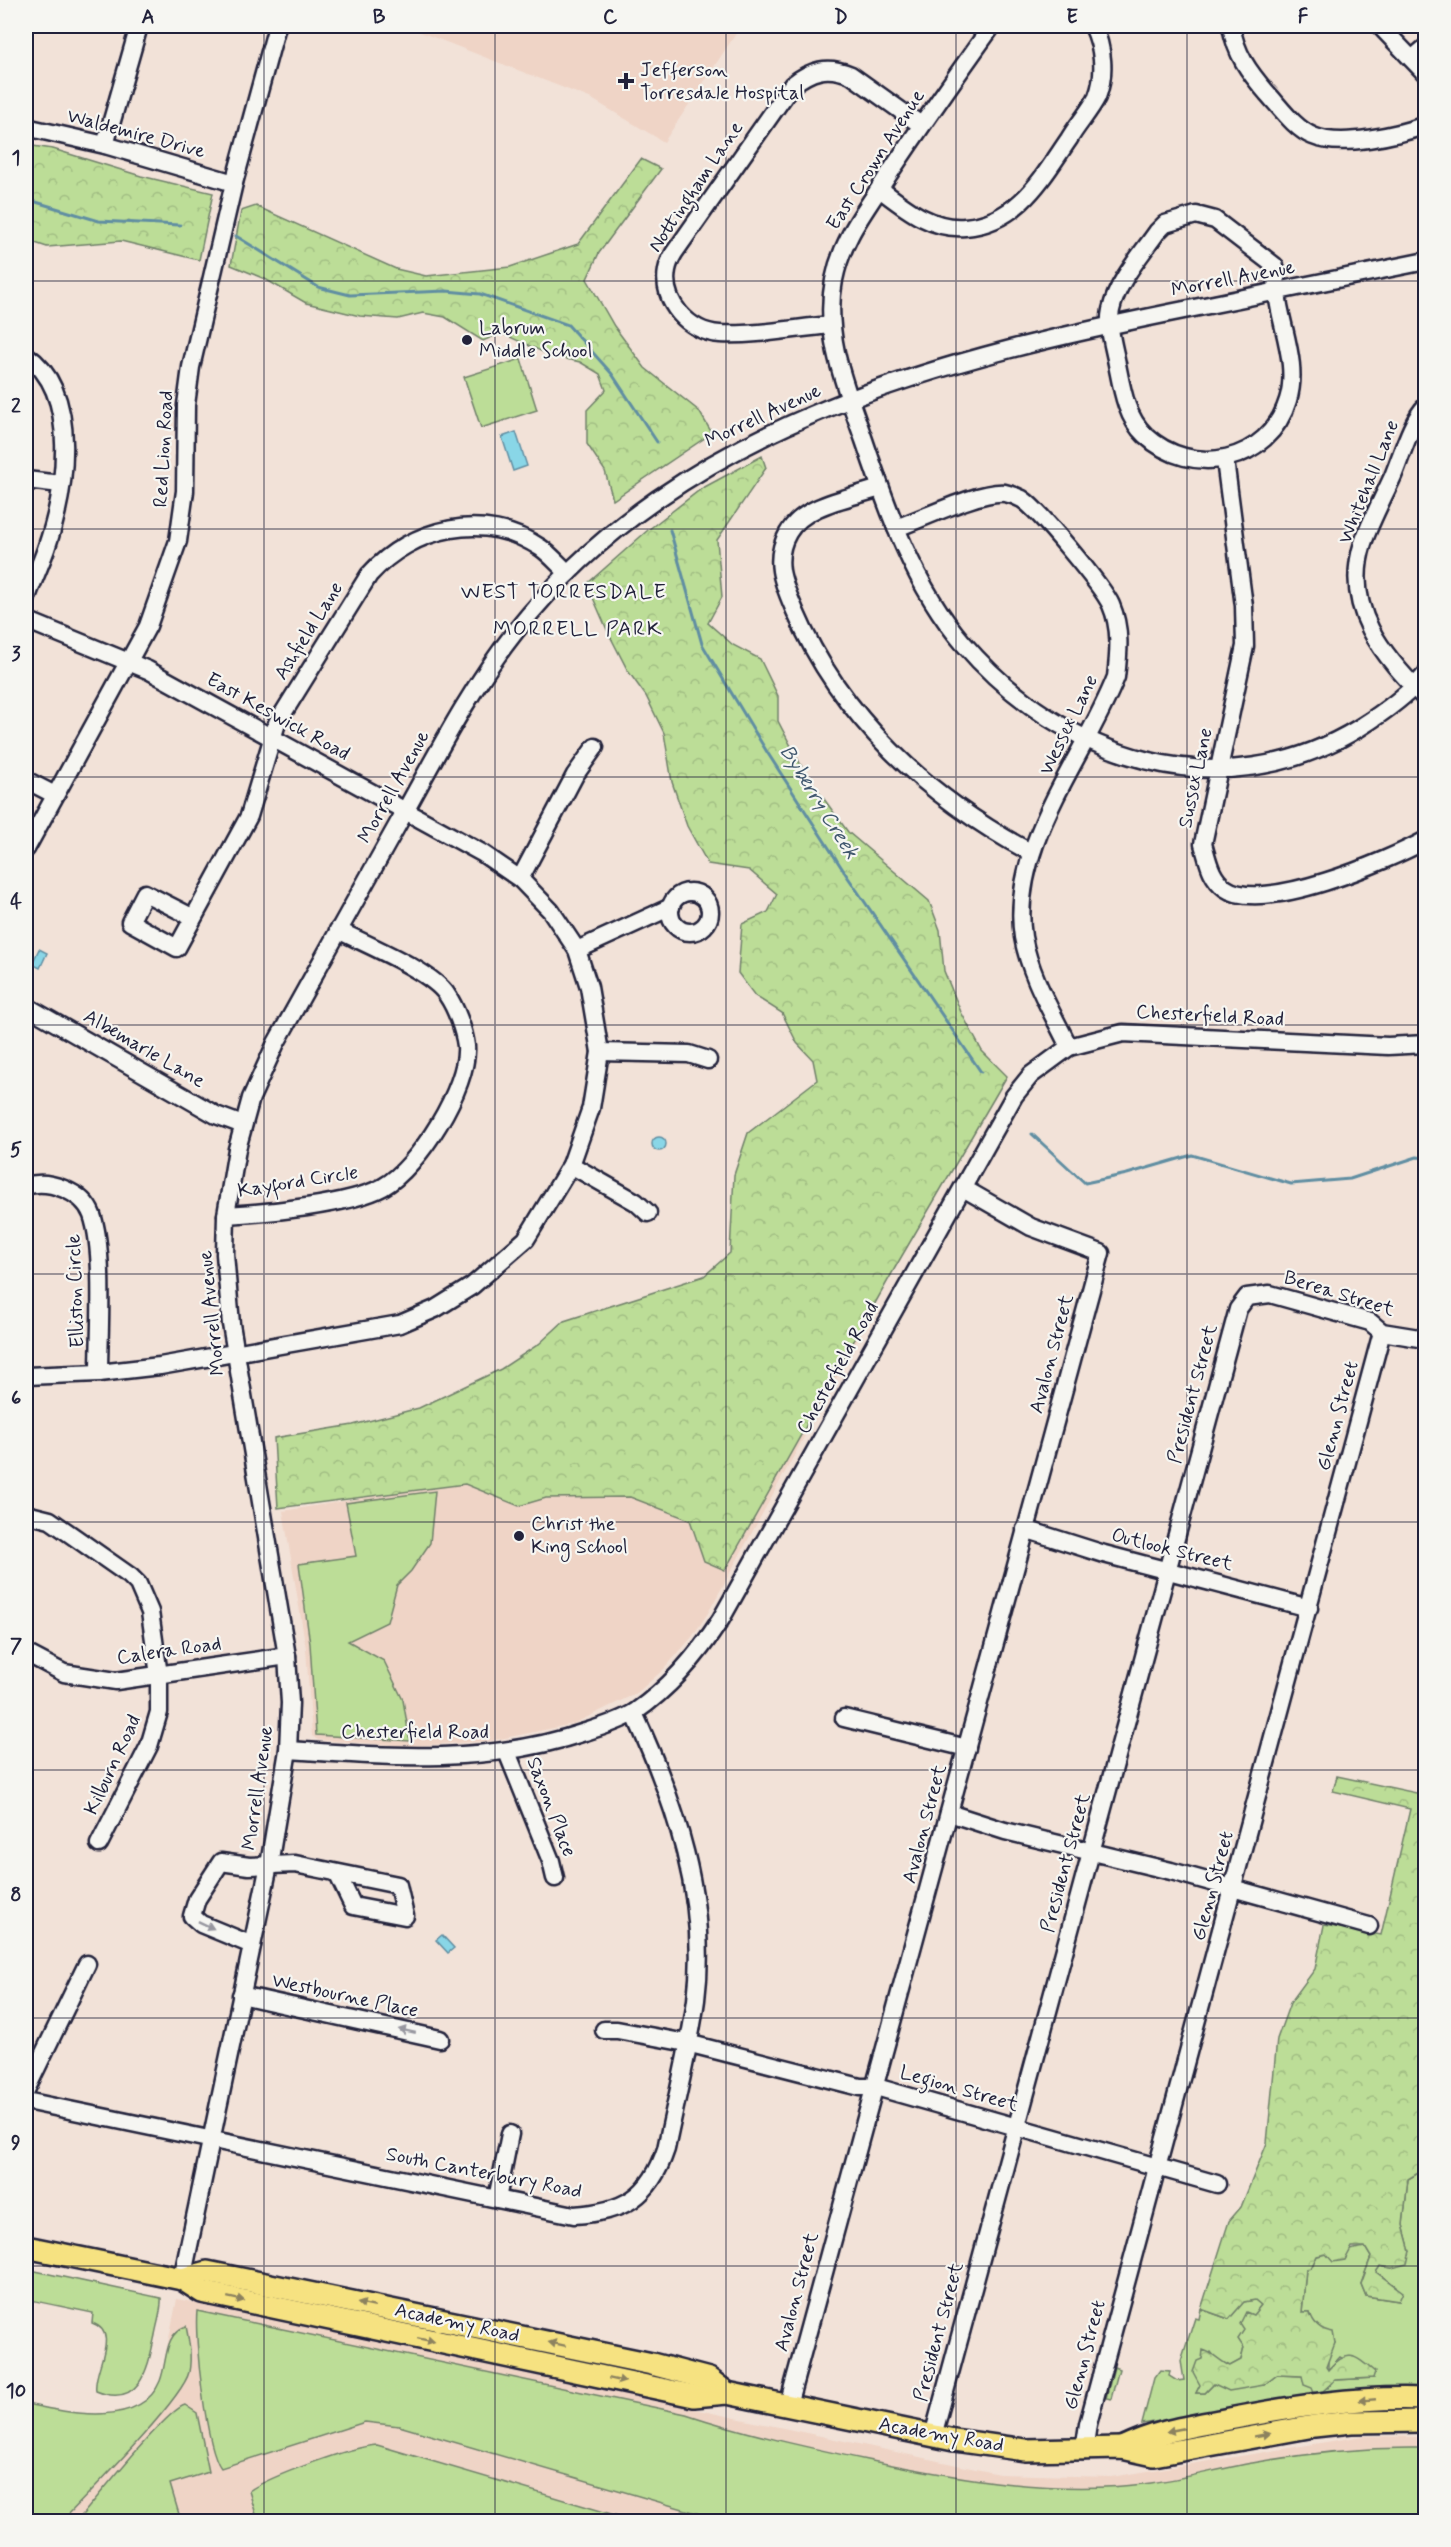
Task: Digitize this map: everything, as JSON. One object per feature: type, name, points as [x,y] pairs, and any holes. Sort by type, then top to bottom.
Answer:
[{"type":"main road","name":"Academy Road","points":[[26,2247],[182,2279],[202,2292],[683,2394],[694,2396],[727,2393],[933,2436],[1025,2450],[1084,2451],[1122,2448],[1154,2455],[1314,2426],[1351,2422],[1425,2421]]},
{"type":"main road","name":"Academy Road","points":[[1122,2448],[1150,2434],[1278,2410],[1391,2398],[1425,2400]]},
{"type":"street","points":[[105,145],[139,26]]},
{"type":"street","name":"Red Lion Road","points":[[26,849],[148,626],[178,541],[185,491],[186,405],[191,367],[234,183],[278,26]]},
{"type":"street","name":"East Crown Avenue","points":[[992,26],[858,218],[839,259],[831,301],[833,344],[880,488],[896,528],[934,603],[962,642],[992,674],[1029,705],[1058,725],[1109,750],[1165,765],[1219,769],[1270,764],[1339,740],[1420,693],[1425,674]]},
{"type":"street","points":[[880,189],[910,212],[936,225],[965,227],[989,222],[1014,211],[1032,192],[1097,96],[1102,70],[1101,43],[1093,26]]},
{"type":"street","points":[[1231,26],[1235,47],[1246,70],[1290,118],[1312,136],[1336,142],[1376,137],[1425,125]]},
{"type":"street","points":[[1380,26],[1425,74]]},
{"type":"street","points":[[1412,59],[1425,47]]},
{"type":"street","name":"Nottingham Lane","points":[[831,325],[719,334],[700,330],[674,308],[668,290],[667,270],[674,253],[785,95],[805,75],[822,69],[838,70],[851,75],[921,125]]},
{"type":"street","name":"Waldemire Drive","points":[[26,127],[105,145],[234,183]]},
{"type":"street","points":[[1196,214],[1215,220],[1275,266],[1277,291],[1291,365],[1292,384],[1280,422],[1266,438],[1225,460],[1204,461],[1181,458],[1144,434],[1131,416],[1124,397],[1109,325],[1111,309],[1118,294],[1157,232],[1165,224],[1196,214]]},
{"type":"street","name":"Morrell Avenue","points":[[182,2279],[213,2140],[268,1865],[288,1750],[290,1702],[287,1656],[235,1353],[226,1281],[226,1215],[231,1174],[243,1125],[276,1043],[478,682],[517,629],[568,573],[636,513],[705,466],[756,439],[850,400],[999,350],[1109,325],[1425,261]]},
{"type":"street","points":[[26,355],[53,386],[60,410],[63,460],[61,484],[46,549],[26,600]]},
{"type":"street","name":"Whitehall Lane","points":[[1420,693],[1390,662],[1370,632],[1360,600],[1358,574],[1363,544],[1425,406]]},
{"type":"street","name":"Sussex Lane","points":[[1225,460],[1245,628],[1245,646],[1203,843],[1210,870],[1226,888],[1248,896],[1317,885],[1364,870],[1425,840]]},
{"type":"street","points":[[26,480],[61,484]]},
{"type":"street","points":[[880,488],[807,514],[788,532],[780,551],[781,577],[813,648],[848,701],[872,729],[901,760],[956,808],[986,829],[1030,852]]},
{"type":"street","name":"Wessex Lane","points":[[896,528],[987,494],[1005,493],[1023,500],[1101,587],[1117,624],[1119,648],[1116,677],[1030,852],[1023,884],[1023,936],[1036,980],[1069,1047]]},
{"type":"street","name":"Ashfield Lane","points":[[192,916],[249,816],[277,723],[369,575],[404,545],[448,529],[504,531],[541,549],[568,573]]},
{"type":"street","name":"East Keswick Road","points":[[26,620],[129,662],[482,853],[520,879],[550,911],[577,950],[589,987],[600,1052],[591,1108],[571,1165],[526,1239],[471,1286],[435,1309],[400,1324],[160,1366],[99,1373],[26,1376]]},
{"type":"street","points":[[520,879],[575,775],[595,747]]},
{"type":"street","points":[[26,780],[55,795]]},
{"type":"street","points":[[577,950],[671,907]]},
{"type":"street","name":"Kayford Circle","points":[[226,1215],[258,1213],[353,1197],[384,1186],[405,1170],[424,1150],[463,1075],[466,1046],[458,1018],[447,994],[431,979],[338,930]]},
{"type":"street","name":"Albemarle Lane","points":[[26,1006],[216,1115],[243,1125]]},
{"type":"street","name":"Chesterfield Road","points":[[288,1750],[393,1757],[507,1752],[562,1740],[634,1713],[660,1692],[699,1654],[721,1619],[1014,1096],[1031,1075],[1069,1047],[1124,1033],[1388,1046],[1425,1044]]},
{"type":"street","points":[[600,1052],[689,1054],[708,1060]]},
{"type":"street","points":[[571,1165],[636,1202],[648,1214]]},
{"type":"street","name":"Elliston Circle","points":[[26,1185],[37,1182],[56,1185],[76,1196],[91,1212],[98,1238],[99,1373]]},
{"type":"street","name":"Avalon Street","points":[[788,2405],[1101,1253],[1032,1227],[963,1188]]},
{"type":"street","name":"Berea Street","points":[[1242,1301],[1258,1294],[1270,1294],[1370,1322],[1382,1332],[1425,1339]]},
{"type":"street","name":"President Street","points":[[933,2436],[1166,1570],[1242,1301]]},
{"type":"street","name":"Glenn Street","points":[[1084,2451],[1088,2424],[1382,1332]]},
{"type":"street","name":"Kilburn Road","points":[[28,1514],[50,1520],[138,1584],[150,1612],[159,1675],[157,1727],[99,1844]]},
{"type":"street","name":"Outlook Street","points":[[1025,1529],[1094,1551],[1309,1608]]},
{"type":"street","name":"Calera Road","points":[[26,1653],[64,1673],[116,1681],[287,1656]]},
{"type":"street","name":"South Canterbury Road","points":[[26,2101],[574,2215],[602,2213],[627,2204],[640,2193],[660,2168],[666,2149],[696,2000],[698,1959],[691,1880],[670,1796],[634,1713]]},
{"type":"street","points":[[844,1718],[967,1748]]},
{"type":"street","name":"Saxon Place","points":[[507,1752],[551,1861],[555,1878]]},
{"type":"street","points":[[949,1813],[1005,1831],[1171,1871],[1369,1926]]},
{"type":"street","name":"Morrell Avenue","points":[[252,1945],[201,1924],[192,1916],[197,1899],[221,1862],[249,1866],[268,1865]]},
{"type":"street","points":[[268,1865],[295,1864],[337,1873]]},
{"type":"street","points":[[26,2090],[87,1964]]},
{"type":"street","name":"Westbourne Place","points":[[241,1995],[440,2038]]},
{"type":"street","name":"Legion Street","points":[[604,2030],[617,2030],[687,2043],[860,2087],[876,2087],[1017,2126],[1025,2132],[1159,2166],[1217,2184]]},
{"type":"street","points":[[497,2199],[510,2134]]},
{"type":"shaded area","name":"Jefferson Torresdale Hospital","points":[[405,26],[741,26],[664,142],[592,99]]},
{"type":"shaded area","name":"Christ the King School","points":[[808,1304],[860,1335],[708,1613],[692,1637],[664,1669],[637,1693],[573,1724],[490,1741],[410,1746],[318,1740],[312,1736],[306,1648],[283,1511],[443,1485]]},
{"type":"shaded area","points":[[177,2299],[999,2474],[1111,2477],[1363,2436],[1425,2437],[1425,2521],[26,2521],[26,2404],[75,2414],[108,2413],[137,2407],[150,2396],[160,2382]]},
{"type":"green space","points":[[26,145],[53,149],[141,176],[213,193],[199,260],[121,241],[47,247],[26,240]]},
{"type":"green space","points":[[641,159],[661,169],[599,253],[587,279],[614,326],[645,368],[699,411],[712,433],[613,500],[605,471],[587,444],[587,410],[606,390],[600,374],[580,362],[552,356],[501,333],[483,341],[445,317],[423,313],[398,319],[360,316],[306,303],[265,279],[231,265],[241,211],[256,206],[396,269],[426,276],[510,267],[578,244]]},
{"type":"green space","points":[[521,359],[537,410],[481,428],[464,377]]},
{"type":"green space","points":[[762,456],[766,468],[717,540],[722,597],[708,623],[733,645],[760,659],[778,696],[778,721],[805,773],[848,832],[929,901],[940,930],[944,971],[961,1012],[982,1051],[1007,1076],[896,1266],[725,1570],[704,1561],[690,1520],[630,1497],[546,1498],[519,1506],[465,1484],[278,1508],[274,1438],[353,1425],[419,1408],[501,1369],[539,1344],[564,1321],[704,1276],[730,1253],[734,1175],[748,1133],[817,1080],[813,1060],[797,1043],[782,1013],[755,996],[738,973],[742,924],[768,912],[777,894],[749,870],[708,864],[687,826],[672,782],[664,733],[646,696],[628,671],[587,584],[648,530],[701,489]]},
{"type":"green space","points":[[435,1491],[430,1543],[411,1571],[397,1585],[387,1622],[348,1641],[384,1661],[403,1700],[410,1741],[316,1735],[310,1644],[299,1564],[356,1556],[346,1503]]},
{"type":"green space","points":[[1337,1776],[1426,1795],[1425,2169],[1408,2179],[1403,2225],[1410,2251],[1407,2264],[1392,2268],[1380,2266],[1376,2272],[1403,2292],[1399,2301],[1366,2296],[1361,2284],[1371,2257],[1365,2247],[1352,2247],[1345,2260],[1333,2262],[1326,2254],[1317,2256],[1311,2268],[1306,2269],[1302,2312],[1310,2312],[1318,2326],[1333,2332],[1335,2343],[1326,2367],[1328,2370],[1341,2359],[1351,2356],[1362,2361],[1375,2372],[1373,2378],[1335,2380],[1323,2391],[1314,2393],[1312,2388],[1304,2385],[1302,2376],[1277,2375],[1264,2385],[1229,2391],[1214,2384],[1205,2393],[1196,2393],[1200,2385],[1193,2372],[1197,2361],[1202,2359],[1203,2350],[1230,2366],[1241,2360],[1244,2348],[1238,2339],[1244,2330],[1240,2324],[1246,2312],[1253,2315],[1261,2305],[1255,2300],[1244,2302],[1229,2319],[1201,2309],[1229,2221],[1241,2207],[1267,2143],[1277,2039],[1290,2003],[1315,1969],[1324,1925],[1381,1935],[1410,1809],[1333,1791]]},
{"type":"green space","points":[[1425,2169],[1425,2389],[1353,2391],[1318,2395],[1142,2424],[1154,2378],[1160,2370],[1170,2371],[1169,2376],[1177,2381],[1184,2380],[1181,2361],[1195,2318],[1199,2319],[1201,2309],[1229,2319],[1243,2302],[1255,2300],[1261,2305],[1244,2330],[1241,2360],[1230,2366],[1219,2362],[1211,2352],[1202,2359],[1200,2385],[1196,2393],[1205,2393],[1214,2384],[1264,2385],[1277,2375],[1303,2376],[1312,2387],[1328,2388],[1335,2380],[1373,2378],[1340,2357],[1328,2370],[1328,2356],[1335,2343],[1312,2321],[1310,2312],[1302,2312],[1306,2269],[1311,2268],[1317,2256],[1365,2247],[1371,2257],[1361,2284],[1366,2296],[1399,2301],[1396,2286],[1376,2272],[1380,2266],[1392,2268],[1410,2251],[1403,2225],[1408,2179]]},
{"type":"green space","points":[[26,2269],[161,2298],[149,2360],[140,2382],[133,2390],[111,2395],[96,2391],[96,2382],[104,2353],[105,2335],[101,2328],[92,2323],[93,2313],[31,2300],[26,2306]]},
{"type":"green space","points":[[197,2311],[686,2414],[754,2434],[867,2460],[1008,2484],[1079,2488],[1115,2487],[1164,2481],[1300,2455],[1362,2449],[1425,2448],[1425,2521],[724,2521],[399,2426],[365,2422],[221,2468],[210,2439],[202,2392],[197,2344]]},
{"type":"green space","points":[[186,2326],[190,2354],[189,2372],[183,2385],[153,2424],[62,2521],[26,2521],[26,2404],[60,2411],[100,2414],[119,2412],[136,2406],[150,2396],[160,2381],[170,2342],[179,2330]]},
{"type":"green space","points":[[1114,2367],[1119,2369],[1111,2399],[1106,2398]]},
{"type":"green space","points":[[185,2405],[197,2413],[209,2472],[170,2484],[181,2521],[77,2521],[147,2438],[176,2410]]},
{"type":"green space","points":[[377,2445],[635,2521],[258,2521],[249,2491],[311,2463]]},
{"type":"water","points":[[516,432],[527,466],[513,471],[502,437]]},
{"type":"water","points":[[39,949],[47,953],[40,968],[32,964]]},
{"type":"water","points":[[656,1137],[662,1137],[666,1144],[662,1151],[656,1151],[652,1147],[652,1141]]},
{"type":"water","points":[[442,1935],[454,1948],[448,1953],[436,1940]]},
{"type":"waterway","name":"Byberry Creek","points":[[26,199],[99,221],[180,225]]},
{"type":"waterway","name":"Byberry Creek","points":[[236,236],[318,287],[350,295],[446,291],[480,294],[568,325],[612,374],[657,442]]},
{"type":"waterway","name":"Byberry Creek","points":[[670,530],[702,644],[767,752],[847,876],[981,1072]]},
{"type":"waterway","name":"Byberry Creek","points":[[1032,1134],[1085,1183],[1127,1174],[1192,1155],[1291,1184],[1350,1179],[1417,1157],[1426,1158]]},
{"type":"place","name":"Jefferson Torresdale Hospital","points":[[626,81]]},
{"type":"place","name":"Labrum Middle School","points":[[467,340]]},
{"type":"place","name":"Christ the King School","points":[[519,1536]]},
{"type":"district","name":"WEST TORRESDALE","points":[[564,592]]},
{"type":"district","name":"MORRELL PARK","points":[[578,629]]}]
